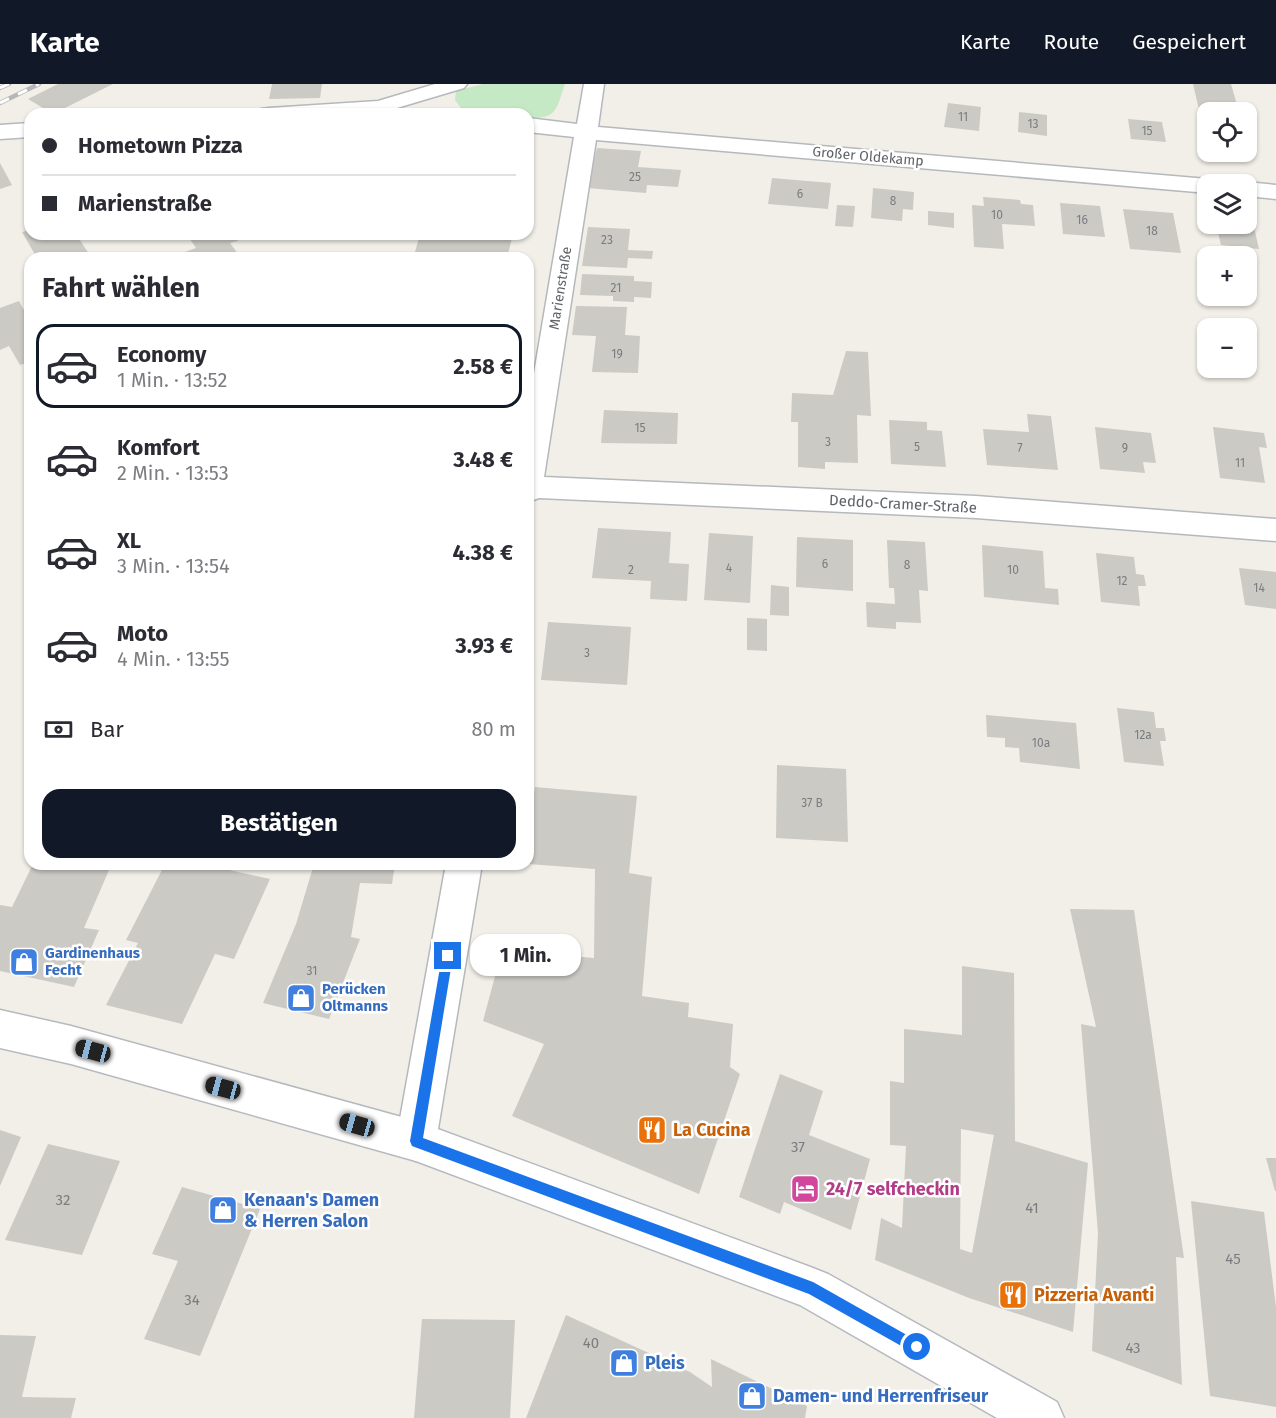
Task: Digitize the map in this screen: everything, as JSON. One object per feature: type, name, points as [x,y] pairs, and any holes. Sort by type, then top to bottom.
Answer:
[{"type":"street","points":[[380,107],[457,84]]},
{"type":"street","name":"Marienstraße","points":[[534,451],[594,84]]},
{"type":"street","points":[[364,108],[389,108]]},
{"type":"street","name":"Großer Oldekamp","points":[[534,126],[1197,185]]},
{"type":"street","points":[[0,132],[24,130]]},
{"type":"street","points":[[1257,190],[1276,192]]},
{"type":"street","name":"Deddo-Cramer-Straße","points":[[534,489],[976,507],[1276,530]]},
{"type":"street","points":[[416,1141],[463,870]]},
{"type":"street","points":[[0,1029],[71,1045],[416,1141],[813,1289],[1041,1418]]},
{"type":"green space","points":[[483,84],[565,84],[554,111],[545,117],[538,118],[534,118],[534,108],[461,108],[455,100],[456,91]]},
{"type":"building","points":[[58,84],[113,84],[65,108],[43,108],[28,99]]},
{"type":"building","points":[[272,84],[322,84],[320,98],[269,99]]},
{"type":"building","points":[[1193,84],[1231,84],[1236,102],[1197,102]]},
{"type":"building","points":[[948,103],[981,107],[979,131],[944,127]]},
{"type":"building","points":[[1019,112],[1047,115],[1047,136],[1018,132]]},
{"type":"building","points":[[1128,119],[1162,122],[1166,142],[1131,139]]},
{"type":"building","points":[[597,148],[641,151],[638,167],[681,170],[678,187],[647,185],[646,193],[587,188]]},
{"type":"building","points":[[0,163],[12,185],[0,189]]},
{"type":"building","points":[[772,178],[831,183],[828,209],[768,204]]},
{"type":"building","points":[[873,188],[914,192],[913,210],[903,209],[902,221],[871,218]]},
{"type":"building","points":[[983,197],[1020,200],[1021,204],[1033,205],[1035,226],[1002,224],[1004,249],[974,247],[972,205],[984,206]]},
{"type":"building","points":[[1060,203],[1100,206],[1105,237],[1063,234]]},
{"type":"building","points":[[837,205],[855,206],[853,227],[835,226]]},
{"type":"building","points":[[1123,209],[1173,213],[1181,253],[1130,249]]},
{"type":"building","points":[[928,211],[954,213],[954,228],[928,225]]},
{"type":"building","points":[[588,227],[630,229],[628,250],[653,251],[652,259],[628,258],[627,268],[582,266]]},
{"type":"building","points":[[1218,234],[1256,234],[1259,249],[1257,246],[1221,245]]},
{"type":"building","points":[[27,240],[80,240],[88,252],[34,252]]},
{"type":"building","points":[[191,240],[238,241],[230,243],[237,252],[185,252],[196,248]]},
{"type":"building","points":[[418,240],[512,240],[508,252],[415,252]]},
{"type":"building","points":[[582,274],[634,276],[634,281],[652,282],[651,298],[634,297],[634,302],[613,301],[613,296],[580,295]]},
{"type":"building","points":[[19,301],[24,310],[24,364],[20,365],[9,346],[0,350],[0,308]]},
{"type":"building","points":[[576,306],[627,307],[625,335],[640,336],[638,373],[592,372],[596,336],[572,335]]},
{"type":"building","points":[[846,351],[868,352],[871,416],[857,415],[858,463],[825,462],[825,469],[798,467],[798,422],[791,422],[792,393],[833,395]]},
{"type":"building","points":[[604,410],[678,413],[677,444],[601,443]]},
{"type":"building","points":[[1027,414],[1051,416],[1058,470],[987,465],[983,429],[1029,432]]},
{"type":"building","points":[[889,420],[927,422],[927,430],[942,431],[946,467],[891,464]]},
{"type":"building","points":[[1095,427],[1151,433],[1156,463],[1143,462],[1145,473],[1100,469]]},
{"type":"building","points":[[1213,427],[1264,433],[1267,448],[1259,447],[1265,483],[1220,478]]},
{"type":"building","points":[[598,528],[671,532],[669,563],[689,564],[687,601],[650,599],[651,581],[592,578]]},
{"type":"building","points":[[709,533],[753,536],[750,603],[704,600]]},
{"type":"building","points":[[797,537],[853,540],[853,591],[796,587]]},
{"type":"building","points":[[887,540],[925,542],[928,591],[919,590],[921,623],[896,622],[896,629],[867,627],[866,602],[895,604],[894,588],[889,588]]},
{"type":"building","points":[[982,545],[1043,551],[1045,588],[1058,589],[1059,605],[984,597]]},
{"type":"building","points":[[1096,553],[1134,557],[1136,574],[1144,575],[1146,586],[1138,586],[1140,606],[1101,602]]},
{"type":"building","points":[[1239,568],[1276,572],[1276,609],[1245,605]]},
{"type":"building","points":[[771,585],[789,587],[789,616],[770,615]]},
{"type":"building","points":[[747,618],[767,619],[767,651],[747,650]]},
{"type":"building","points":[[548,622],[631,627],[627,685],[541,680]]},
{"type":"building","points":[[1117,708],[1154,712],[1156,728],[1164,728],[1166,741],[1160,741],[1164,766],[1124,762]]},
{"type":"building","points":[[986,715],[1076,723],[1080,769],[1020,762],[1019,748],[1005,747],[1005,738],[987,737]]},
{"type":"building","points":[[777,765],[846,769],[848,842],[776,838]]},
{"type":"building","points":[[535,787],[637,796],[629,873],[652,877],[642,996],[689,1003],[688,1017],[733,1024],[730,1067],[740,1074],[699,1194],[512,1116],[544,1044],[483,1021],[502,950],[594,958],[595,869],[534,864]]},
{"type":"building","points":[[30,870],[109,870],[84,928],[99,930],[74,987],[0,971],[0,905],[12,907]]},
{"type":"building","points":[[162,870],[229,870],[270,879],[234,959],[215,954],[182,1024],[106,1005],[138,943],[126,940]]},
{"type":"building","points":[[312,870],[394,870],[392,884],[360,883],[351,937],[360,939],[329,1019],[263,1003],[296,924]]},
{"type":"building","points":[[1070,909],[1134,910],[1184,1258],[1176,1257],[1182,1385],[1092,1351],[1098,1233],[1081,1024],[1096,1027]]},
{"type":"building","points":[[962,966],[1014,973],[1015,1141],[1088,1163],[1073,1332],[969,1298],[875,1260],[881,1218],[902,1228],[906,1146],[890,1145],[890,1081],[904,1083],[904,1029],[962,1035]],"holes":[[[961,1129],[994,1135],[972,1253],[960,1249]]]},
{"type":"building","points":[[780,1074],[823,1091],[809,1135],[870,1159],[851,1230],[784,1202],[780,1214],[739,1197]]},
{"type":"building","points":[[0,1130],[21,1137],[0,1186]]},
{"type":"building","points":[[48,1144],[120,1161],[82,1255],[5,1240]]},
{"type":"building","points":[[1266,1158],[1276,1158],[1276,1191],[1275,1191]]},
{"type":"building","points":[[182,1187],[260,1209],[200,1356],[144,1339],[178,1261],[152,1254]]},
{"type":"building","points":[[1191,1201],[1264,1212],[1276,1307],[1276,1407],[1210,1396]]},
{"type":"building","points":[[566,1315],[690,1372],[712,1387],[711,1359],[807,1406],[805,1418],[526,1418]]},
{"type":"building","points":[[422,1319],[515,1320],[510,1418],[414,1418]]},
{"type":"building","points":[[0,1335],[36,1336],[22,1397],[76,1398],[71,1418],[0,1418]]},
{"type":"railway","points":[[0,88],[9,84]]},
{"type":"railway","points":[[0,103],[39,84]]},
{"type":"place","name":"Gardinenhaus Fecht","points":[[24,962]]},
{"type":"place","name":"Perücken Oltmanns","points":[[301,998]]},
{"type":"place","name":"La Cucina","points":[[652,1130]]},
{"type":"place","name":"24/7 selfcheckin","points":[[805,1189]]},
{"type":"place","name":"Kenaan's Damen & Herren Salon","points":[[223,1210]]},
{"type":"place","name":"Pizzeria Avanti","points":[[1013,1295]]},
{"type":"place","name":"Pleis","points":[[624,1363]]},
{"type":"place","name":"Damen- und Herrenfriseur","points":[[752,1396]]},
{"type":"route","points":[[448,956],[416,1141],[813,1289],[917,1347]]}]
